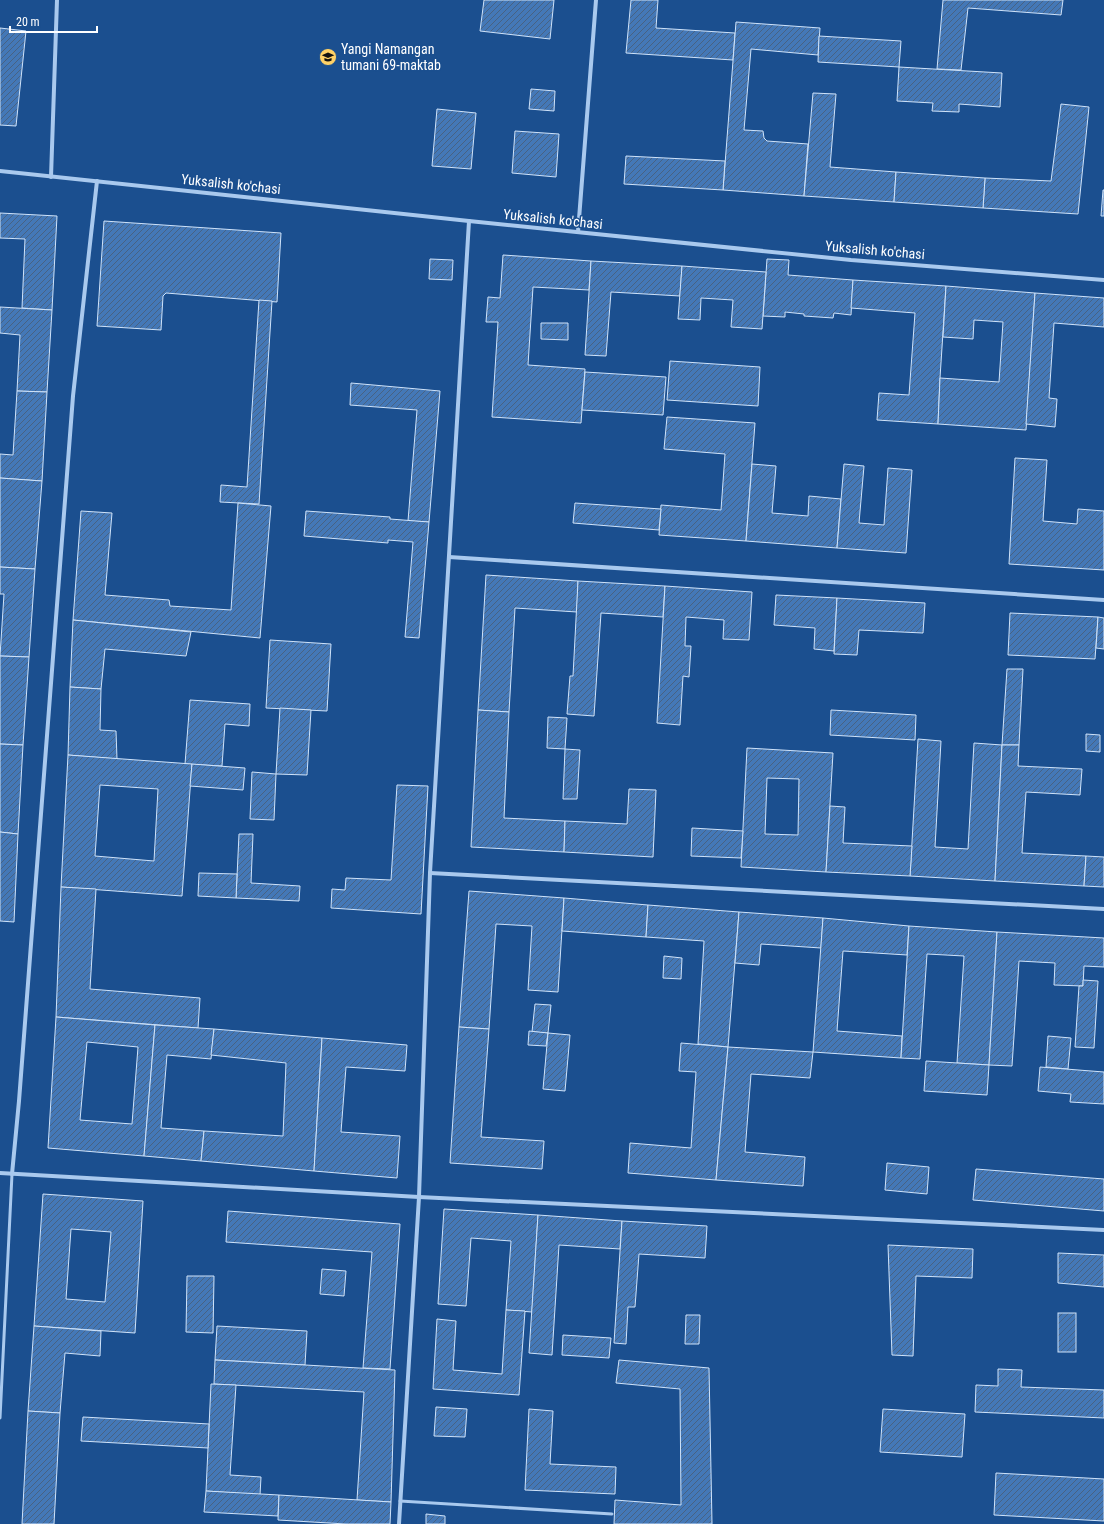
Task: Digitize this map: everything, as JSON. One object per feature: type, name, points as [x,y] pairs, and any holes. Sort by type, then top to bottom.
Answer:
[{"type":"street","points":[[51,176],[57,0]]},
{"type":"street","points":[[578,232],[596,0]]},
{"type":"street","name":"Yuksalish ko'chasi","points":[[0,171],[851,260],[1104,280]]},
{"type":"street","points":[[12,1174],[19,1101],[73,396],[98,181]]},
{"type":"street","points":[[398,1524],[419,1197],[430,873],[469,221]]},
{"type":"street","points":[[449,557],[1104,600]]},
{"type":"street","points":[[430,873],[1104,909]]},
{"type":"street","points":[[0,1173],[419,1197],[1104,1230]]},
{"type":"lane","points":[[0,1418],[12,1174]]},
{"type":"lane","points":[[400,1501],[612,1514]]},
{"type":"building","points":[[484,0],[554,0],[550,39],[480,31]]},
{"type":"building","points":[[631,0],[658,0],[656,28],[735,33],[733,60],[626,53]]},
{"type":"building","points":[[943,0],[1063,0],[1061,15],[968,8],[961,70],[937,69]]},
{"type":"building","points":[[736,22],[820,28],[818,55],[751,49],[744,130],[763,131],[764,138],[767,141],[808,144],[804,196],[723,190]]},
{"type":"building","points":[[0,28],[26,31],[16,126],[0,125]]},
{"type":"building","points":[[819,36],[901,41],[899,67],[818,62]]},
{"type":"building","points":[[899,67],[1002,73],[1000,107],[959,104],[959,112],[932,111],[933,103],[897,101]]},
{"type":"building","points":[[531,89],[555,91],[554,111],[529,109]]},
{"type":"building","points":[[813,93],[836,94],[830,167],[896,172],[894,202],[804,196]]},
{"type":"building","points":[[1061,104],[1089,107],[1078,214],[983,208],[985,178],[1051,181]]},
{"type":"building","points":[[437,109],[476,113],[471,169],[432,166]]},
{"type":"building","points":[[515,131],[559,134],[556,177],[512,173]]},
{"type":"building","points":[[626,156],[725,161],[723,190],[624,184]]},
{"type":"building","points":[[896,172],[985,178],[983,208],[894,202]]},
{"type":"building","points":[[1103,190],[1104,216],[1101,216]]},
{"type":"building","points":[[0,213],[57,216],[52,310],[22,308],[25,239],[0,238]]},
{"type":"building","points":[[104,221],[281,233],[277,302],[166,293],[163,296],[161,330],[97,326]]},
{"type":"building","points":[[503,255],[591,261],[589,290],[533,287],[528,365],[585,369],[581,423],[492,417],[498,322],[486,322],[488,297],[500,298]]},
{"type":"building","points":[[430,259],[453,260],[452,280],[429,279]]},
{"type":"building","points":[[767,259],[789,260],[788,275],[853,280],[851,315],[834,313],[833,318],[804,316],[804,314],[785,312],[785,317],[763,316]]},
{"type":"building","points":[[591,261],[682,266],[680,296],[611,292],[606,356],[585,355]]},
{"type":"building","points":[[682,266],[766,272],[762,329],[731,327],[733,300],[701,298],[700,320],[678,319]]},
{"type":"building","points":[[853,280],[946,286],[938,424],[877,420],[879,393],[909,395],[915,313],[851,308]]},
{"type":"building","points":[[946,286],[1035,293],[1026,430],[938,424],[940,378],[999,382],[1003,322],[974,320],[973,339],[943,337]]},
{"type":"building","points":[[1035,293],[1104,298],[1104,327],[1054,323],[1049,398],[1057,399],[1055,427],[1026,424]]},
{"type":"building","points":[[259,300],[272,301],[259,504],[220,502],[221,485],[247,487]]},
{"type":"building","points":[[0,307],[52,310],[47,392],[17,391],[20,335],[0,333]]},
{"type":"building","points":[[541,323],[568,323],[568,340],[541,339]]},
{"type":"building","points":[[670,361],[760,367],[758,406],[667,400]]},
{"type":"building","points":[[585,372],[666,377],[663,415],[582,410]]},
{"type":"building","points":[[351,383],[440,391],[429,522],[408,521],[417,410],[350,405]]},
{"type":"building","points":[[17,391],[47,392],[42,481],[0,478],[0,454],[13,455]]},
{"type":"building","points":[[667,417],[755,423],[746,541],[659,535],[661,505],[721,510],[725,454],[664,449]]},
{"type":"building","points":[[1015,458],[1047,460],[1043,521],[1077,524],[1078,509],[1104,511],[1104,570],[1009,564]]},
{"type":"building","points":[[752,464],[776,466],[772,513],[808,516],[809,496],[841,499],[837,548],[746,541]]},
{"type":"building","points":[[844,464],[864,466],[859,523],[884,525],[888,468],[912,470],[906,553],[837,548]]},
{"type":"building","points":[[0,478],[42,481],[35,569],[0,567]]},
{"type":"building","points":[[238,503],[271,506],[260,638],[73,620],[81,511],[112,513],[105,595],[169,600],[170,606],[231,610]]},
{"type":"building","points":[[575,503],[661,509],[659,530],[573,523]]},
{"type":"building","points":[[306,511],[390,517],[390,519],[429,522],[419,638],[405,637],[413,542],[388,540],[388,543],[304,536]]},
{"type":"building","points":[[0,567],[35,569],[29,657],[0,656],[4,594],[0,594]]},
{"type":"building","points":[[486,575],[578,581],[577,612],[515,608],[509,712],[478,710]]},
{"type":"building","points":[[578,581],[665,586],[663,617],[601,613],[594,716],[567,714],[570,676],[573,676]]},
{"type":"building","points":[[665,586],[752,592],[749,640],[723,639],[724,620],[686,617],[685,646],[691,646],[689,677],[683,676],[680,725],[657,723]]},
{"type":"building","points":[[776,595],[837,598],[834,651],[814,649],[815,628],[774,625]]},
{"type":"building","points":[[837,598],[925,603],[923,633],[859,630],[857,655],[834,654]]},
{"type":"building","points":[[1010,613],[1098,617],[1095,659],[1008,655]]},
{"type":"building","points":[[1098,617],[1104,618],[1104,649],[1096,648]]},
{"type":"building","points":[[73,620],[191,632],[186,656],[105,649],[101,689],[70,687]]},
{"type":"building","points":[[270,640],[331,644],[327,711],[266,708]]},
{"type":"building","points":[[0,656],[29,657],[23,745],[0,744]]},
{"type":"building","points":[[1007,669],[1023,669],[1019,745],[1002,745]]},
{"type":"building","points":[[70,687],[101,689],[100,730],[116,731],[117,759],[68,755]]},
{"type":"building","points":[[190,700],[250,704],[249,726],[225,724],[222,766],[185,764]]},
{"type":"building","points":[[280,708],[311,710],[307,775],[276,774]]},
{"type":"building","points":[[478,710],[509,712],[504,818],[565,821],[564,852],[471,847]]},
{"type":"building","points":[[831,710],[916,715],[915,740],[830,735]]},
{"type":"building","points":[[548,717],[567,718],[565,749],[547,748]]},
{"type":"building","points":[[1086,734],[1100,735],[1100,752],[1086,751]]},
{"type":"building","points":[[918,739],[941,741],[935,847],[968,849],[974,743],[1002,745],[995,881],[910,876]]},
{"type":"building","points":[[0,744],[23,745],[18,834],[0,832]]},
{"type":"building","points":[[1002,745],[1019,745],[1018,766],[1082,769],[1080,795],[1026,792],[1022,853],[1086,856],[1084,886],[995,881]]},
{"type":"building","points":[[747,748],[833,753],[826,872],[741,867]],"holes":[[[767,778],[799,779],[798,835],[765,834]]]},
{"type":"building","points":[[565,749],[580,750],[577,799],[563,799]]},
{"type":"building","points":[[68,755],[192,764],[182,896],[61,887]],"holes":[[[100,785],[158,789],[154,861],[95,856]]]},
{"type":"building","points":[[192,764],[245,768],[243,790],[190,786]]},
{"type":"building","points":[[252,772],[276,774],[274,820],[250,819]]},
{"type":"building","points":[[397,785],[428,786],[421,914],[331,908],[332,889],[345,890],[346,878],[391,880]]},
{"type":"building","points":[[629,789],[656,790],[653,857],[564,852],[565,821],[627,824]]},
{"type":"building","points":[[830,806],[845,807],[843,843],[912,846],[910,876],[826,872]]},
{"type":"building","points":[[692,828],[743,831],[741,858],[691,856]]},
{"type":"building","points":[[0,832],[18,834],[14,922],[0,921]]},
{"type":"building","points":[[239,834],[253,834],[251,883],[300,886],[299,901],[236,898]]},
{"type":"building","points":[[1086,856],[1104,857],[1104,887],[1084,886]]},
{"type":"building","points":[[199,873],[237,874],[236,898],[198,896]]},
{"type":"building","points":[[61,887],[96,889],[90,989],[200,998],[198,1028],[56,1017]]},
{"type":"building","points":[[469,891],[564,898],[558,992],[528,990],[532,926],[496,924],[489,1029],[459,1027]]},
{"type":"building","points":[[564,898],[648,905],[646,937],[562,931]]},
{"type":"building","points":[[648,905],[739,912],[728,1047],[698,1044],[704,941],[646,937]]},
{"type":"building","points":[[739,912],[823,918],[821,948],[761,944],[759,965],[735,963]]},
{"type":"building","points":[[823,918],[909,926],[907,955],[843,951],[837,1031],[902,1036],[901,1058],[813,1052]]},
{"type":"building","points":[[909,926],[997,932],[989,1065],[957,1063],[964,956],[927,954],[920,1059],[901,1058]]},
{"type":"building","points":[[997,932],[1104,938],[1104,967],[1084,966],[1083,986],[1054,985],[1055,963],[1019,961],[1012,1066],[989,1065]]},
{"type":"building","points":[[664,956],[682,958],[681,979],[663,978]]},
{"type":"building","points":[[1083,980],[1098,981],[1094,1048],[1075,1047],[1079,986],[1083,986]]},
{"type":"building","points":[[535,1004],[551,1005],[548,1033],[532,1032]]},
{"type":"building","points":[[56,1017],[155,1025],[144,1156],[48,1148]],"holes":[[[87,1042],[138,1047],[132,1124],[80,1120]]]},
{"type":"building","points":[[155,1025],[214,1029],[211,1059],[167,1055],[161,1128],[204,1131],[201,1161],[144,1156]]},
{"type":"building","points":[[459,1027],[489,1029],[481,1137],[544,1141],[542,1169],[450,1163]]},
{"type":"building","points":[[214,1029],[322,1038],[314,1171],[201,1161],[204,1131],[283,1136],[286,1063],[211,1055]]},
{"type":"building","points":[[529,1031],[548,1033],[546,1046],[528,1045]]},
{"type":"building","points":[[548,1033],[570,1035],[565,1091],[543,1089]]},
{"type":"building","points":[[1048,1036],[1071,1038],[1068,1069],[1046,1067]]},
{"type":"building","points":[[322,1038],[407,1045],[405,1071],[346,1067],[341,1132],[400,1136],[397,1178],[314,1171]]},
{"type":"building","points":[[681,1043],[728,1047],[716,1180],[628,1173],[630,1143],[691,1148],[696,1072],[679,1071]]},
{"type":"building","points":[[728,1047],[813,1052],[810,1078],[751,1074],[745,1152],[805,1157],[803,1186],[716,1180]]},
{"type":"building","points":[[926,1061],[989,1065],[987,1095],[924,1091]]},
{"type":"building","points":[[1040,1067],[1104,1072],[1104,1104],[1070,1102],[1071,1094],[1038,1091]]},
{"type":"building","points":[[887,1163],[929,1167],[927,1194],[885,1190]]},
{"type":"building","points":[[976,1169],[1104,1179],[1104,1211],[973,1200]]},
{"type":"building","points":[[43,1194],[143,1201],[135,1333],[34,1326]],"holes":[[[71,1229],[111,1232],[105,1302],[66,1299]]]},
{"type":"building","points":[[444,1209],[538,1215],[532,1312],[506,1310],[511,1241],[471,1238],[466,1306],[438,1304]]},
{"type":"building","points":[[228,1211],[400,1224],[390,1369],[363,1368],[372,1252],[226,1242]]},
{"type":"building","points":[[538,1215],[622,1221],[620,1249],[559,1245],[552,1355],[529,1353]]},
{"type":"building","points":[[622,1221],[707,1226],[705,1258],[639,1254],[635,1307],[628,1307],[626,1344],[614,1343]]},
{"type":"building","points":[[888,1245],[973,1249],[972,1278],[916,1276],[913,1356],[892,1355]]},
{"type":"building","points":[[1058,1253],[1104,1255],[1104,1287],[1058,1283]]},
{"type":"building","points":[[322,1269],[346,1271],[344,1296],[320,1294]]},
{"type":"building","points":[[187,1276],[214,1276],[213,1333],[186,1332]]},
{"type":"building","points":[[506,1310],[525,1311],[519,1395],[433,1389],[437,1319],[456,1321],[453,1370],[502,1374]]},
{"type":"building","points":[[1058,1313],[1076,1313],[1076,1352],[1058,1352]]},
{"type":"building","points":[[686,1315],[700,1315],[699,1344],[685,1344]]},
{"type":"building","points":[[34,1326],[101,1331],[100,1356],[65,1353],[60,1413],[28,1411]]},
{"type":"building","points":[[217,1326],[307,1331],[305,1365],[215,1360]]},
{"type":"building","points":[[563,1335],[611,1338],[609,1358],[562,1355]]},
{"type":"building","points":[[215,1360],[395,1370],[391,1502],[357,1500],[364,1392],[214,1384]]},
{"type":"building","points":[[619,1360],[709,1368],[712,1524],[614,1524],[615,1500],[681,1505],[680,1389],[616,1383]]},
{"type":"building","points":[[998,1369],[1022,1370],[1021,1387],[1104,1390],[1104,1418],[975,1412],[976,1385],[998,1386]]},
{"type":"building","points":[[211,1384],[236,1385],[230,1475],[261,1477],[260,1495],[206,1491]]},
{"type":"building","points":[[436,1407],[467,1409],[465,1437],[434,1436]]},
{"type":"building","points":[[529,1409],[553,1411],[550,1464],[616,1467],[615,1494],[525,1490]]},
{"type":"building","points":[[883,1409],[965,1414],[962,1457],[880,1452]]},
{"type":"building","points":[[28,1411],[60,1413],[54,1524],[22,1524]]},
{"type":"building","points":[[83,1417],[209,1424],[208,1448],[81,1441]]},
{"type":"building","points":[[996,1473],[1104,1479],[1104,1521],[994,1515]]},
{"type":"building","points":[[206,1491],[279,1495],[278,1516],[204,1512]]},
{"type":"building","points":[[279,1495],[391,1502],[390,1524],[346,1524],[278,1520]]},
{"type":"building","points":[[426,1514],[445,1516],[445,1524],[426,1524]]},
{"type":"place","name":"Yangi Namangan tumani 69-maktab","points":[[328,57]]}]
